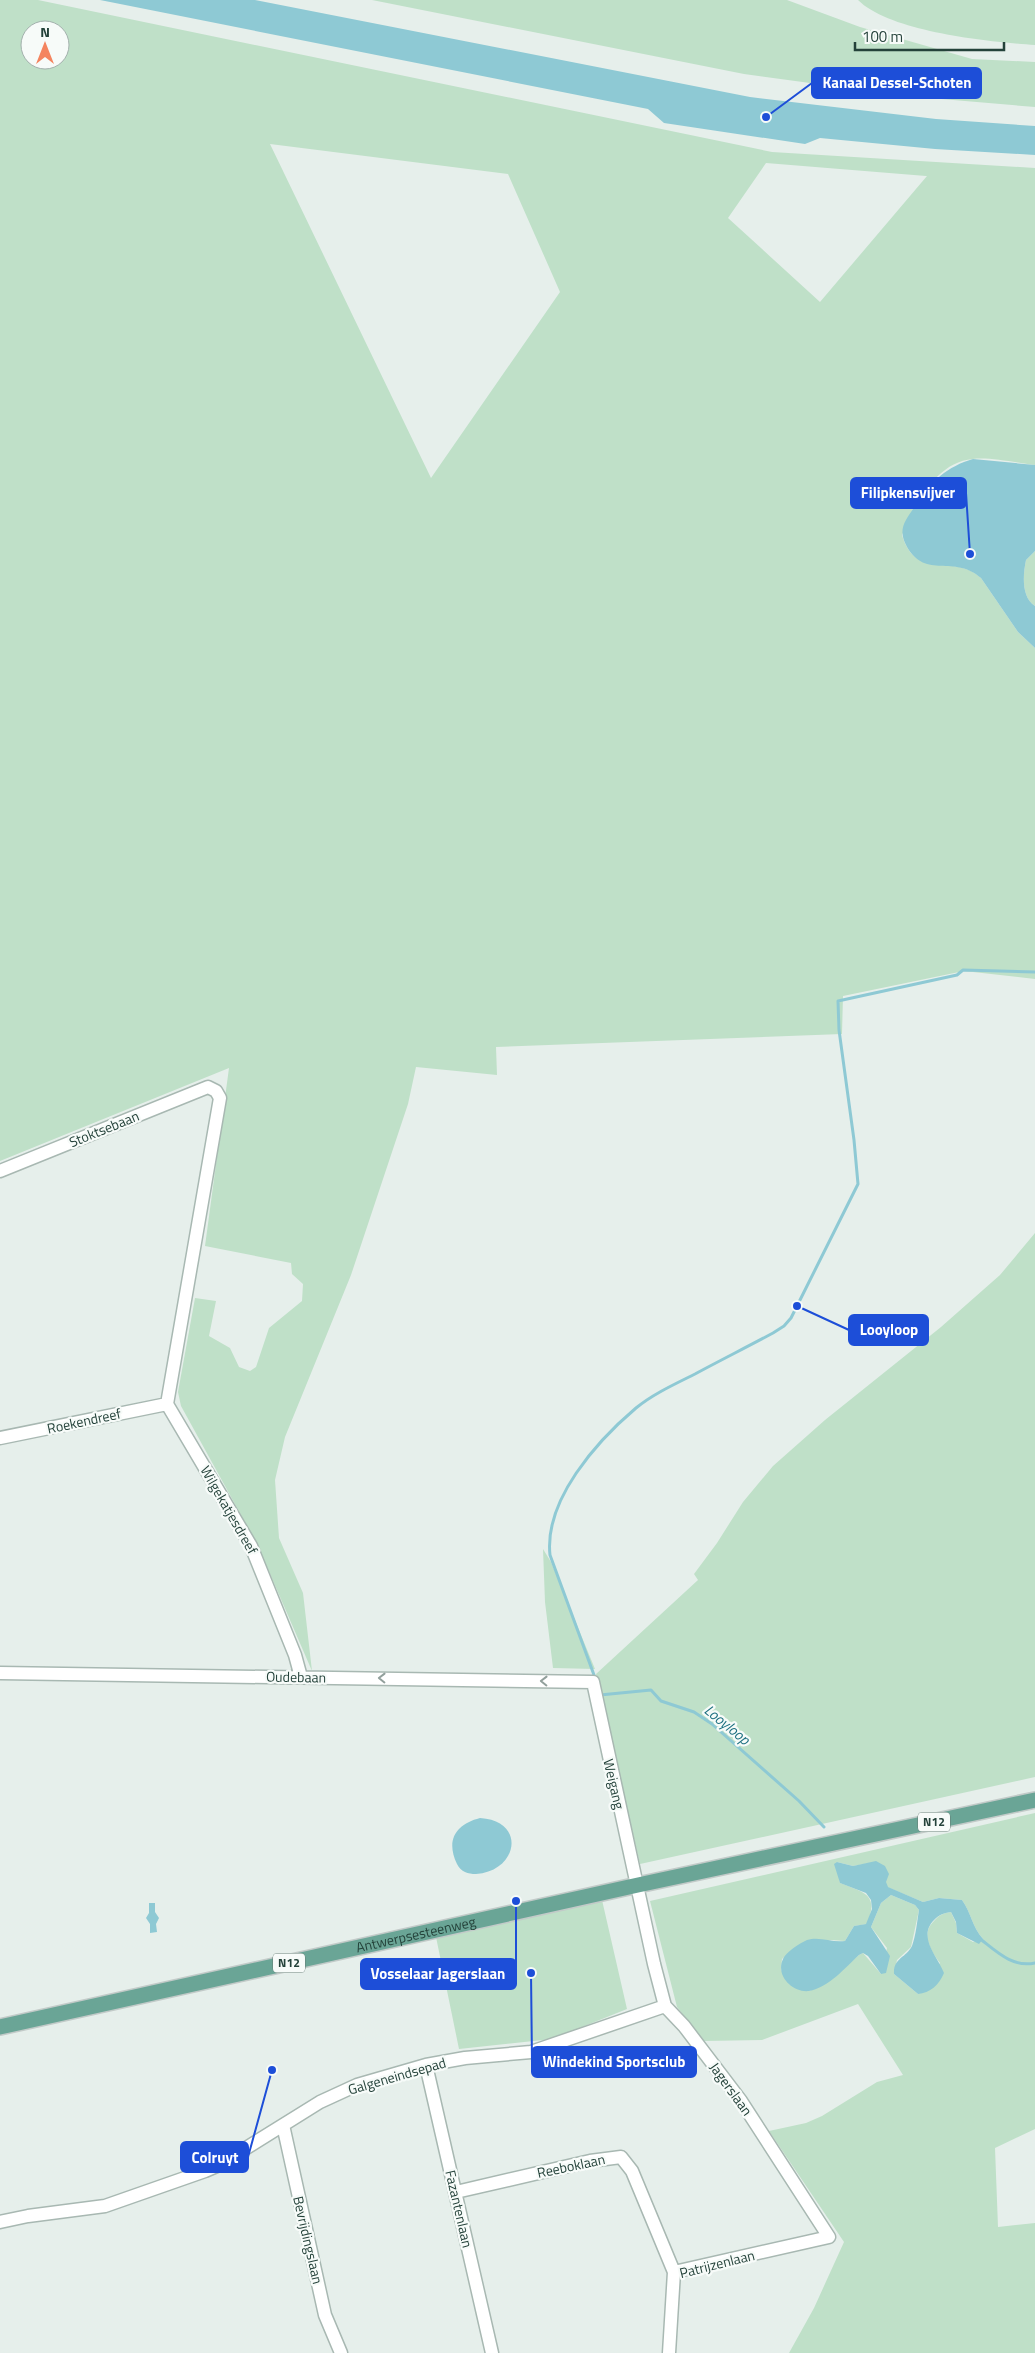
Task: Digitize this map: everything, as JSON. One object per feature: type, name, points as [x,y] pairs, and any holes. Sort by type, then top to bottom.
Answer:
[{"type":"main road","name":"Antwerpsesteenweg","points":[[0,2027],[638,1885],[1035,1800]]},
{"type":"street","name":"Stoktsebaan","points":[[0,1171],[208,1087],[216,1090],[220,1098],[167,1404]]},
{"type":"street","name":"Roekendreef","points":[[0,1438],[167,1404]]},
{"type":"street","name":"Wilgekatjesdreef","points":[[167,1404],[251,1546],[295,1655],[300,1677]]},
{"type":"street","name":"Oudebaan","points":[[0,1673],[593,1682]]},
{"type":"street","name":"Weigang","points":[[593,1682],[638,1885]]},
{"type":"street","name":"Jagerslaan","points":[[638,1885],[654,1964],[665,2006],[684,2026],[741,2102],[826,2231]]},
{"type":"street","name":"Galgeneindsepad","points":[[0,2222],[28,2216],[105,2206],[219,2165],[330,2096],[357,2085],[426,2065],[465,2058],[532,2052],[665,2006]]},
{"type":"street","name":"Fazantenlaan","points":[[426,2065],[492,2353]]},
{"type":"street","name":"Bevrijdingslaan","points":[[283,2125],[325,2314],[341,2353]]},
{"type":"street","name":"Reeboklaan","points":[[456,2192],[590,2161],[621,2157],[632,2170],[674,2272]]},
{"type":"street","name":"Patrijzenlaan","points":[[669,2353],[674,2272],[829,2238],[826,2231]]},
{"type":"green space","points":[[0,0],[38,0],[772,152],[1035,168],[1035,465],[995,459],[973,459],[960,462],[948,468],[928,487],[902,535],[908,549],[916,558],[926,562],[959,567],[981,578],[1018,632],[1035,648],[1035,979],[964,971],[843,996],[842,1034],[496,1047],[497,1075],[416,1067],[408,1104],[351,1275],[285,1437],[275,1480],[279,1538],[303,1593],[312,1671],[258,1546],[181,1406],[178,1392],[195,1298],[216,1301],[209,1336],[230,1348],[239,1367],[250,1371],[256,1367],[269,1328],[302,1301],[303,1284],[292,1274],[291,1263],[205,1246],[229,1068],[0,1161]],"holes":[[[270,144],[508,174],[560,292],[431,478]],[[766,163],[927,176],[820,302],[728,218]]]},
{"type":"green space","points":[[372,0],[787,0],[860,27],[972,59],[1035,62],[1035,107],[906,96],[744,74]]},
{"type":"green space","points":[[858,0],[1035,0],[1035,45],[968,38],[916,28],[873,11]]},
{"type":"green space","points":[[1035,551],[1035,606],[1030,602],[1025,591],[1024,572],[1026,560]]},
{"type":"green space","points":[[1035,1233],[1035,1777],[640,1864],[596,1674],[698,1580],[694,1574],[717,1543],[743,1502],[773,1466],[825,1420],[941,1327],[1000,1275]]},
{"type":"green space","points":[[543,1549],[551,1562],[595,1669],[553,1668],[545,1602]]},
{"type":"green space","points":[[1035,1813],[1035,2129],[995,2148],[998,2227],[1035,2223],[1035,2353],[789,2353],[814,2308],[844,2242],[769,2131],[806,2123],[822,2116],[877,2082],[903,2075],[858,2004],[762,2040],[704,2041],[677,2007],[650,1901]],"holes":[[[837,1862],[853,1866],[876,1862],[887,1887],[923,1902],[939,1898],[962,1900],[968,1909],[976,1930],[983,1939],[973,1942],[957,1933],[956,1923],[951,1912],[938,1917],[930,1926],[927,1937],[930,1948],[940,1963],[918,1994],[894,1974],[897,1960],[911,1947],[919,1910],[915,1905],[891,1895],[881,1903],[871,1927],[887,1948],[881,1974],[863,1953],[823,1985],[809,1991],[781,1970],[782,1959],[796,1947],[831,1940],[845,1941],[854,1926],[867,1924],[870,1914],[870,1900],[863,1892],[840,1883]]]},
{"type":"green space","points":[[602,1900],[627,2009],[552,2039],[459,2049],[436,1937]]},
{"type":"water","points":[[100,0],[255,0],[750,97],[936,119],[1035,126],[1035,155],[935,149],[820,138],[805,144],[664,123],[648,109]]},
{"type":"water","points":[[973,459],[1035,465],[1035,551],[1026,560],[1024,585],[1027,597],[1035,606],[1035,648],[1018,632],[981,578],[971,571],[961,568],[932,565],[923,562],[915,557],[904,540],[904,524],[922,495],[948,470]]},
{"type":"water","points":[[480,1818],[495,1821],[505,1828],[510,1836],[511,1846],[508,1856],[501,1864],[490,1871],[470,1874],[463,1871],[457,1864],[452,1847],[453,1840],[455,1834],[465,1824]]},
{"type":"water","points":[[876,1861],[885,1866],[889,1874],[886,1882],[888,1887],[923,1902],[939,1898],[962,1900],[968,1909],[976,1930],[983,1939],[979,1944],[957,1933],[956,1922],[951,1912],[936,1918],[929,1927],[928,1940],[944,1973],[934,1988],[918,1994],[894,1974],[894,1969],[898,1961],[912,1946],[919,1910],[915,1905],[891,1895],[881,1903],[871,1927],[890,1956],[886,1973],[881,1974],[868,1956],[863,1953],[823,1986],[803,1991],[792,1986],[783,1977],[781,1971],[783,1959],[787,1954],[797,1945],[807,1940],[845,1941],[854,1926],[866,1924],[872,1909],[871,1900],[866,1893],[840,1883],[834,1864],[837,1862],[853,1866]]},
{"type":"water","points":[[149,1903],[155,1903],[155,1912],[159,1918],[156,1924],[157,1932],[150,1933],[150,1924],[146,1918],[149,1913]]},
{"type":"waterway","name":"Looyloop","points":[[594,1675],[550,1555],[550,1534],[555,1513],[576,1473],[605,1437],[636,1408],[664,1390],[773,1333],[784,1326],[791,1318],[858,1184],[839,1030],[838,1001],[957,975],[963,970],[1035,972]]},
{"type":"waterway","name":"Looyloop","points":[[600,1695],[651,1690],[661,1701],[694,1712],[712,1724],[799,1801],[824,1827]]},
{"type":"waterway","name":"Looyloop","points":[[979,1938],[1012,1961],[1027,1964],[1035,1963]]},
{"type":"place","name":"Kanaal Dessel-Schoten","points":[[766,117]]},
{"type":"place","name":"Filipkensvijver","points":[[970,554]]},
{"type":"place","name":"Looyloop","points":[[797,1306]]},
{"type":"place","name":"Vosselaar Jagerslaan","points":[[516,1901]]},
{"type":"place","name":"Windekind Sportsclub","points":[[531,1973]]},
{"type":"place","name":"Colruyt","points":[[272,2070]]}]
